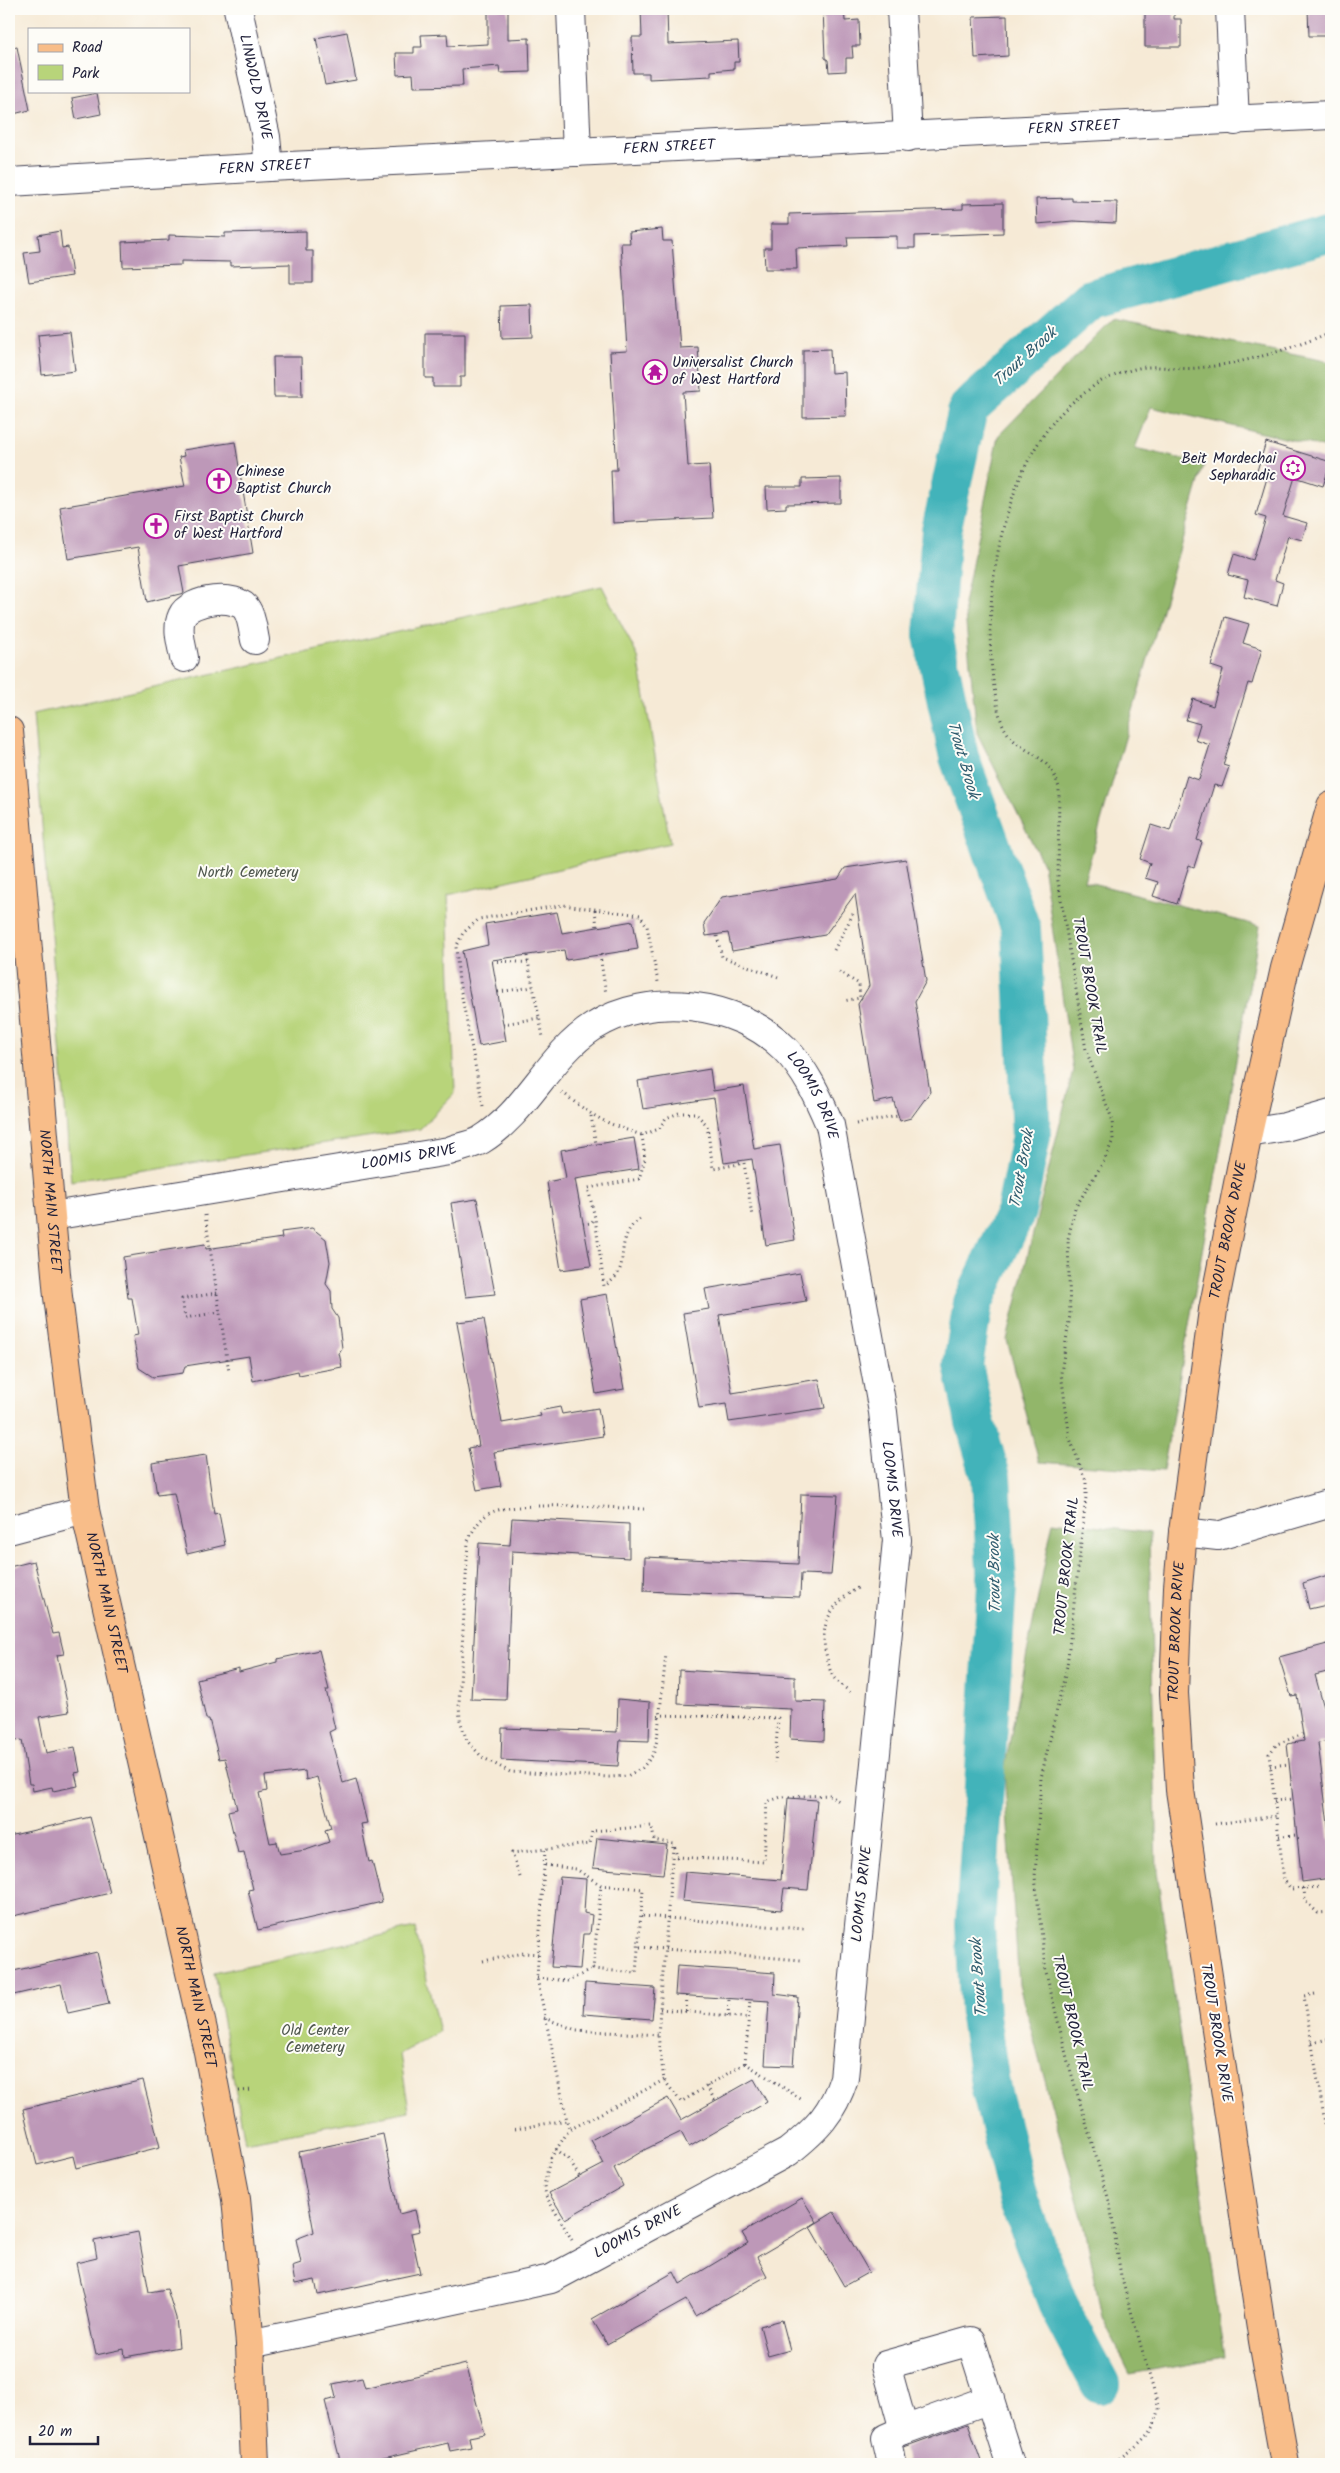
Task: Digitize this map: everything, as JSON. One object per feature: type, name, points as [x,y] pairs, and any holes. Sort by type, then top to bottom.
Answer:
[{"type":"main road","name":"NORTH MAIN STREET","points":[[9,731],[58,1297],[85,1510],[208,2052],[236,2199],[250,2344],[255,2464]]},
{"type":"main road","name":"TROUT BROOK DRIVE","points":[[1285,2464],[1263,2341],[1180,1790],[1174,1693],[1178,1587],[1183,1532],[1213,1310],[1248,1133],[1285,968],[1331,806]]},
{"type":"street","name":"LINWOLD DRIVE","points":[[238,9],[266,137],[269,167]]},
{"type":"street","points":[[570,9],[578,152]]},
{"type":"street","points":[[901,9],[908,137]]},
{"type":"street","points":[[1230,9],[1235,121]]},
{"type":"street","name":"FERN STREET","points":[[9,182],[269,167],[1331,115]]},
{"type":"street","points":[[184,658],[179,626],[182,614],[195,603],[222,600],[240,602],[248,610],[255,640]]},
{"type":"street","name":"LOOMIS DRIVE","points":[[52,1216],[448,1151],[480,1140],[508,1118],[567,1049],[593,1028],[616,1015],[651,1007],[686,1006],[730,1014],[761,1030],[783,1047],[800,1067],[813,1088],[830,1126],[881,1403],[896,1540],[844,2078],[837,2100],[826,2118],[809,2136],[788,2152],[550,2279],[250,2344]]},
{"type":"street","points":[[1248,1133],[1285,1127],[1331,1114]]},
{"type":"street","points":[[1183,1532],[1218,1536],[1331,1503]]},
{"type":"street","points":[[9,1530],[85,1510]]},
{"type":"street","points":[[904,2430],[886,2365],[971,2341],[1010,2464]]},
{"type":"street","points":[[892,2464],[886,2438],[990,2399]]},
{"type":"path","name":"TROUT BROOK TRAIL","points":[[1111,2464],[1150,2432],[1157,2421],[1159,2408],[1121,2276],[1110,2204],[1068,2062],[1046,1972],[1035,1877],[1041,1778],[1067,1666],[1086,1497],[1086,1481],[1070,1439],[1060,1374],[1070,1315],[1068,1239],[1076,1208],[1104,1161],[1113,1140],[1112,1119],[1086,1050],[1058,880],[1059,788],[1056,776],[1046,762],[1016,742],[1005,729],[993,682],[991,602],[996,557],[1018,482],[1048,426],[1073,401],[1105,379],[1146,367],[1196,368],[1245,361],[1308,342],[1331,332]]},
{"type":"path","points":[[483,1106],[459,982],[456,947],[463,933],[479,919],[563,905],[640,915],[647,926],[658,986]]},
{"type":"path","points":[[595,910],[597,927]]},
{"type":"path","points":[[834,950],[853,914]]},
{"type":"path","points":[[717,936],[722,957],[781,978]]},
{"type":"path","points":[[600,955],[607,997]]},
{"type":"path","points":[[527,956],[543,1038]]},
{"type":"path","points":[[492,962],[504,960],[516,963],[528,962]]},
{"type":"path","points":[[839,972],[859,984],[860,998],[844,1001]]},
{"type":"path","points":[[498,992],[533,988]]},
{"type":"path","points":[[503,1024],[539,1018]]},
{"type":"path","points":[[562,1092],[590,1115],[606,1124],[642,1134],[659,1129],[666,1118],[679,1114],[695,1114],[707,1125],[713,1169],[744,1163],[752,1216]]},
{"type":"path","points":[[590,1115],[596,1144]]},
{"type":"path","points":[[856,1124],[898,1116]]},
{"type":"path","points":[[640,1219],[629,1229],[624,1242],[621,1269],[615,1280],[604,1286],[595,1218],[588,1188],[639,1179],[645,1159],[642,1134]]},
{"type":"path","points":[[204,1215],[229,1372]]},
{"type":"path","points":[[583,1224],[591,1223],[595,1218]]},
{"type":"path","points":[[217,1293],[182,1299],[185,1318],[220,1312]]},
{"type":"path","points":[[644,1508],[515,1506],[490,1513],[474,1526],[468,1541],[460,1711],[467,1742],[482,1757],[510,1772],[610,1777],[628,1776],[642,1768],[653,1755],[657,1740],[658,1715],[666,1654]]},
{"type":"path","points":[[850,1692],[833,1677],[824,1647],[824,1626],[832,1609],[844,1596],[859,1587]]},
{"type":"path","points":[[658,1715],[778,1718],[775,1762]]},
{"type":"path","points":[[1303,1734],[1277,1744],[1269,1754],[1270,1766],[1284,1880],[1291,1888],[1320,1887]]},
{"type":"path","points":[[1270,1766],[1290,1764]]},
{"type":"path","points":[[674,1844],[678,1857],[764,1862],[767,1802],[781,1797],[830,1795],[840,1802]]},
{"type":"path","points":[[1274,1801],[1293,1798]]},
{"type":"path","points":[[1215,1824],[1276,1816]]},
{"type":"path","points":[[520,1876],[512,1853],[590,1844],[592,1831],[652,1826],[654,1840],[674,1844]]},
{"type":"path","points":[[1278,1836],[1297,1834]]},
{"type":"path","points":[[674,1844],[658,2035],[664,2080],[680,2102],[745,2063]]},
{"type":"path","points":[[546,1850],[537,1978],[569,2130]]},
{"type":"path","points":[[537,1978],[568,1981],[593,1969],[636,1973],[643,1916],[644,1888],[601,1885],[576,1869],[545,1864]]},
{"type":"path","points":[[593,1969],[601,1885]]},
{"type":"path","points":[[1304,1888],[1305,1901],[1318,1913],[1331,1912]]},
{"type":"path","points":[[643,1916],[804,1929]]},
{"type":"path","points":[[640,1947],[801,1960]]},
{"type":"path","points":[[482,1961],[524,1953],[539,1954]]},
{"type":"path","points":[[1315,1994],[1304,1996],[1331,2160]]},
{"type":"path","points":[[686,2012],[687,1996]]},
{"type":"path","points":[[728,2016],[729,1999]]},
{"type":"path","points":[[745,2063],[750,2000]]},
{"type":"path","points":[[660,2009],[748,2018]]},
{"type":"path","points":[[544,2018],[576,2030],[658,2035]]},
{"type":"path","points":[[1312,2043],[1331,2038]]},
{"type":"path","points":[[745,2063],[801,2099]]},
{"type":"path","points":[[572,2241],[546,2196],[544,2186],[546,2173],[556,2149],[569,2130],[664,2080]]},
{"type":"path","points":[[707,2086],[715,2101]]},
{"type":"path","points":[[236,2091],[253,2090]]},
{"type":"path","points":[[515,2129],[566,2120]]},
{"type":"path","points":[[556,2149],[566,2158],[580,2177]]},
{"type":"green space","points":[[1113,319],[1331,362],[1331,449],[1151,407],[1135,448],[1204,464],[1084,881],[1260,926],[1163,1471],[1039,1462],[1007,1340],[1073,1070],[1043,864],[977,733],[964,604],[998,436]]},
{"type":"green space","name":"North Cemetery","points":[[602,586],[638,657],[670,843],[448,895],[455,1093],[420,1129],[71,1181],[33,714]]},
{"type":"green space","points":[[1053,1521],[1149,1533],[1157,1872],[1224,2357],[1130,2374],[1102,2317],[1085,2228],[1019,1985],[1004,1770]]},
{"type":"green space","name":"Old Center Cemetery","points":[[415,1928],[439,2032],[400,2054],[409,2111],[245,2142],[214,1973]]},
{"type":"building","points":[[488,9],[508,9],[508,39],[529,38],[530,72],[500,73],[499,66],[462,69],[463,86],[414,87],[413,74],[397,75],[396,53],[414,53],[414,47],[422,47],[421,35],[447,34],[448,46],[488,44]]},
{"type":"building","points":[[641,9],[667,9],[668,44],[738,41],[739,62],[734,62],[734,69],[711,71],[711,76],[649,79],[649,73],[633,73],[632,37],[642,37]]},
{"type":"building","points":[[823,9],[844,9],[845,21],[859,20],[860,46],[852,46],[853,58],[846,58],[846,71],[829,72],[828,60],[825,58]]},
{"type":"building","points":[[1145,9],[1174,9],[1174,19],[1181,19],[1181,47],[1145,47]]},
{"type":"building","points":[[1308,9],[1331,9],[1331,36],[1309,36]]},
{"type":"building","points":[[1007,16],[1008,56],[975,58],[973,17]]},
{"type":"building","points":[[347,32],[356,80],[325,85],[316,38]]},
{"type":"building","points":[[17,47],[30,110],[9,115],[9,48]]},
{"type":"building","points":[[97,93],[101,114],[76,119],[72,98]]},
{"type":"building","points":[[1072,198],[1072,201],[1117,202],[1116,223],[1073,221],[1037,224],[1036,199]]},
{"type":"building","points":[[1003,203],[1003,233],[915,236],[915,248],[897,248],[897,236],[847,237],[848,246],[796,248],[797,269],[765,269],[764,248],[771,248],[771,224],[789,224],[789,214],[963,209],[963,204]]},
{"type":"building","name":"Universalist Church of West Hartford","points":[[662,229],[663,241],[672,241],[680,348],[698,347],[701,391],[683,392],[688,466],[709,465],[713,518],[613,523],[611,470],[617,470],[610,352],[627,351],[621,243],[630,243],[629,232]]},
{"type":"building","points":[[60,231],[62,248],[68,247],[72,276],[29,282],[24,253],[40,251],[38,235]]},
{"type":"building","points":[[306,231],[306,251],[313,251],[313,283],[290,283],[290,264],[230,266],[230,262],[181,261],[181,265],[123,267],[122,242],[169,240],[169,235],[225,237],[225,233]]},
{"type":"building","points":[[532,305],[533,337],[502,338],[501,306]]},
{"type":"building","points":[[70,332],[75,371],[42,375],[38,335]]},
{"type":"building","points":[[425,333],[465,333],[465,377],[460,377],[460,387],[433,387],[433,378],[425,378]]},
{"type":"building","points":[[830,349],[831,373],[845,372],[846,416],[803,417],[803,350]]},
{"type":"building","points":[[273,357],[301,357],[302,397],[274,397]]},
{"type":"building","name":"First Baptist Church of West Hartford","points":[[235,442],[253,553],[179,566],[184,593],[147,602],[138,547],[68,559],[60,507],[185,486],[179,457],[184,456],[183,450]]},
{"type":"building","points":[[1266,442],[1331,462],[1323,486],[1295,477],[1283,516],[1307,523],[1302,540],[1288,536],[1275,580],[1283,583],[1277,606],[1244,597],[1248,580],[1228,575],[1234,554],[1253,560],[1266,518],[1256,515],[1267,478],[1256,474]]},
{"type":"building","points":[[841,478],[841,503],[786,504],[786,508],[767,509],[766,487],[802,487],[802,479]]},
{"type":"building","points":[[1225,617],[1249,624],[1243,643],[1262,649],[1252,684],[1248,683],[1223,765],[1229,767],[1222,787],[1214,785],[1197,840],[1202,842],[1194,867],[1189,865],[1177,904],[1153,896],[1158,882],[1145,878],[1150,863],[1140,859],[1151,825],[1170,831],[1187,776],[1199,780],[1210,745],[1195,740],[1200,724],[1186,720],[1193,699],[1213,706],[1223,670],[1211,666]]},
{"type":"building","points":[[906,859],[926,981],[915,1001],[930,1092],[911,1118],[900,1121],[893,1099],[874,1103],[858,1004],[869,986],[855,894],[825,935],[732,951],[728,933],[706,936],[704,923],[722,897],[838,879],[845,868]]},
{"type":"building","points":[[557,912],[562,933],[633,921],[638,949],[566,960],[564,950],[492,960],[506,1041],[479,1046],[462,951],[488,945],[485,924]]},
{"type":"building","points":[[710,1069],[713,1091],[744,1086],[754,1149],[780,1145],[795,1240],[766,1245],[752,1159],[724,1163],[714,1098],[643,1109],[638,1081]]},
{"type":"building","points":[[634,1138],[639,1169],[575,1179],[591,1266],[561,1270],[547,1182],[566,1178],[561,1150]]},
{"type":"building","points":[[477,1199],[495,1294],[466,1297],[451,1203]]},
{"type":"building","points":[[312,1228],[326,1239],[330,1262],[326,1284],[331,1291],[332,1309],[338,1318],[342,1348],[339,1353],[342,1367],[299,1375],[298,1371],[253,1381],[249,1356],[185,1366],[183,1373],[153,1377],[139,1368],[133,1336],[138,1335],[132,1298],[128,1298],[123,1257],[205,1244],[206,1249],[282,1238],[281,1232]]},
{"type":"building","points":[[800,1273],[806,1301],[719,1315],[732,1393],[819,1379],[825,1408],[729,1422],[726,1404],[699,1408],[683,1313],[709,1309],[705,1289]]},
{"type":"building","points":[[607,1294],[624,1389],[596,1394],[580,1299]]},
{"type":"building","points":[[484,1319],[502,1423],[541,1416],[539,1411],[560,1407],[562,1414],[598,1408],[603,1436],[494,1452],[501,1486],[477,1490],[468,1448],[479,1446],[457,1322]]},
{"type":"building","points":[[206,1455],[214,1514],[219,1513],[225,1545],[187,1554],[174,1493],[157,1495],[152,1463]]},
{"type":"building","points":[[801,1494],[838,1495],[831,1575],[801,1574],[800,1597],[644,1591],[645,1557],[798,1564]]},
{"type":"building","points":[[512,1518],[629,1524],[629,1558],[512,1551],[506,1700],[471,1699],[479,1543],[510,1545]]},
{"type":"building","points":[[34,1561],[53,1634],[59,1633],[64,1654],[57,1655],[69,1712],[39,1717],[46,1753],[75,1747],[80,1772],[75,1773],[78,1786],[53,1791],[52,1787],[33,1791],[32,1784],[29,1784],[22,1740],[16,1741],[15,1737],[9,1738],[9,1567]]},
{"type":"building","points":[[1331,1574],[1331,1604],[1309,1609],[1303,1583]]},
{"type":"building","points":[[1331,1643],[1331,1671],[1315,1675],[1326,1715],[1331,1715],[1331,1741],[1318,1743],[1331,1849],[1331,1878],[1302,1882],[1287,1744],[1304,1741],[1297,1695],[1291,1696],[1279,1657]]},
{"type":"building","points":[[319,1650],[329,1690],[326,1690],[335,1729],[329,1732],[343,1783],[356,1779],[367,1823],[361,1824],[369,1862],[372,1861],[382,1902],[258,1930],[248,1890],[253,1889],[244,1852],[238,1853],[228,1811],[237,1809],[225,1758],[219,1759],[209,1719],[206,1719],[197,1679],[239,1668],[239,1672],[277,1662],[277,1659]],"holes":[[[305,1771],[306,1780],[317,1777],[331,1828],[325,1830],[329,1842],[306,1850],[280,1854],[277,1842],[270,1843],[259,1793],[267,1791],[265,1776]]]},
{"type":"building","points":[[679,1670],[795,1677],[795,1701],[825,1702],[824,1741],[790,1739],[791,1709],[678,1704]]},
{"type":"building","points":[[618,1699],[650,1702],[649,1741],[620,1740],[618,1766],[501,1760],[502,1728],[617,1732]]},
{"type":"building","points":[[788,1798],[817,1800],[808,1890],[784,1888],[781,1910],[682,1901],[685,1872],[781,1880]]},
{"type":"building","points":[[90,1817],[110,1893],[9,1917],[9,1836]]},
{"type":"building","points":[[597,1838],[667,1845],[663,1874],[593,1868]]},
{"type":"building","points":[[560,1877],[586,1879],[584,1913],[592,1915],[590,1934],[583,1934],[580,1969],[551,1967]]},
{"type":"building","points":[[97,1952],[109,2004],[68,2013],[61,1984],[9,1996],[9,1972]]},
{"type":"building","points":[[677,1966],[775,1973],[774,1994],[798,1997],[793,2066],[765,2065],[769,2001],[675,1995]]},
{"type":"building","points":[[585,1983],[655,1988],[652,2019],[583,2014]]},
{"type":"building","points":[[754,2079],[767,2102],[689,2147],[681,2132],[646,2149],[614,2168],[623,2186],[565,2219],[549,2193],[604,2164],[591,2140],[668,2098],[681,2120]]},
{"type":"building","points":[[143,2080],[160,2147],[76,2168],[73,2156],[37,2165],[23,2109]]},
{"type":"building","points":[[383,2134],[399,2214],[415,2210],[420,2231],[411,2233],[420,2273],[318,2295],[315,2280],[295,2284],[292,2266],[301,2263],[296,2239],[314,2232],[299,2152]]},
{"type":"building","points":[[802,2198],[817,2222],[757,2257],[767,2276],[695,2316],[686,2300],[607,2344],[592,2319],[674,2272],[680,2284],[748,2243],[742,2233]]},
{"type":"building","points":[[834,2212],[869,2272],[844,2286],[810,2227]]},
{"type":"building","points":[[138,2232],[149,2292],[167,2289],[176,2318],[179,2347],[125,2357],[124,2349],[96,2355],[76,2263],[97,2258],[94,2241]]},
{"type":"building","points":[[782,2320],[790,2350],[768,2356],[760,2326]]},
{"type":"building","points":[[466,2364],[485,2434],[469,2437],[471,2447],[450,2451],[448,2443],[358,2464],[341,2464],[325,2401],[336,2398],[333,2384],[362,2378],[365,2388]]},
{"type":"building","points":[[968,2424],[982,2464],[907,2464],[904,2447]]},
{"type":"waterway","name":"Trout Brook","points":[[1100,2384],[1059,2307],[1019,2202],[990,2085],[980,2016],[975,1925],[997,1585],[991,1477],[975,1422],[963,1365],[973,1303],[1016,1211],[1031,1136],[1021,929],[959,757],[933,635],[941,531],[968,409],[1091,299],[1331,232]]},
{"type":"place","name":"Universalist Church of West Hartford","points":[[655,372]]},
{"type":"place","name":"Beit Mordechai Sepharadic","points":[[1293,468]]},
{"type":"place","name":"Chinese Baptist Church","points":[[219,481]]},
{"type":"place","name":"First Baptist Church of West Hartford","points":[[156,526]]}]
